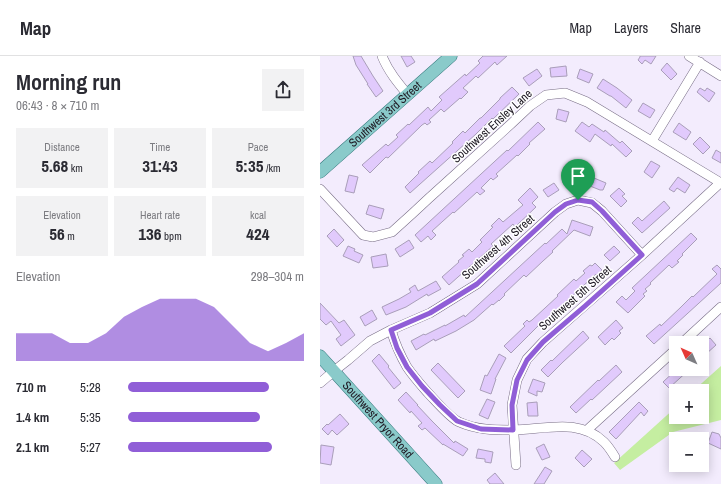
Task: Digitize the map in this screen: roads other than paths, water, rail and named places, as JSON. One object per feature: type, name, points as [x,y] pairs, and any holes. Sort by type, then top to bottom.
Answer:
[{"type":"main road","name":"Southwest 3rd Street","points":[[320,172],[451,56]]},
{"type":"main road","name":"Southwest Pryor Road","points":[[320,356],[436,484]]},
{"type":"street","points":[[382,56],[396,81],[408,95]]},
{"type":"street","points":[[689,56],[721,76]]},
{"type":"street","points":[[652,141],[700,62]]},
{"type":"street","name":"Southwest Ensley Lane","points":[[320,189],[363,235],[373,237],[392,232],[530,106],[546,95],[565,93],[587,102],[720,183]]},
{"type":"street","name":"Southwest 5th Street","points":[[516,465],[512,405],[517,380],[527,360],[543,342],[642,255],[720,183]]},
{"type":"street","name":"Southwest 4th Street","points":[[320,383],[370,341],[430,313],[477,284],[555,212],[566,204],[578,200],[592,202],[642,255]]},
{"type":"street","points":[[690,336],[721,307]]},
{"type":"street","points":[[391,330],[397,348],[407,367],[422,386],[457,421],[481,429],[513,430],[570,426],[594,435],[604,442],[615,457]]},
{"type":"street","points":[[586,431],[669,355]]}]
